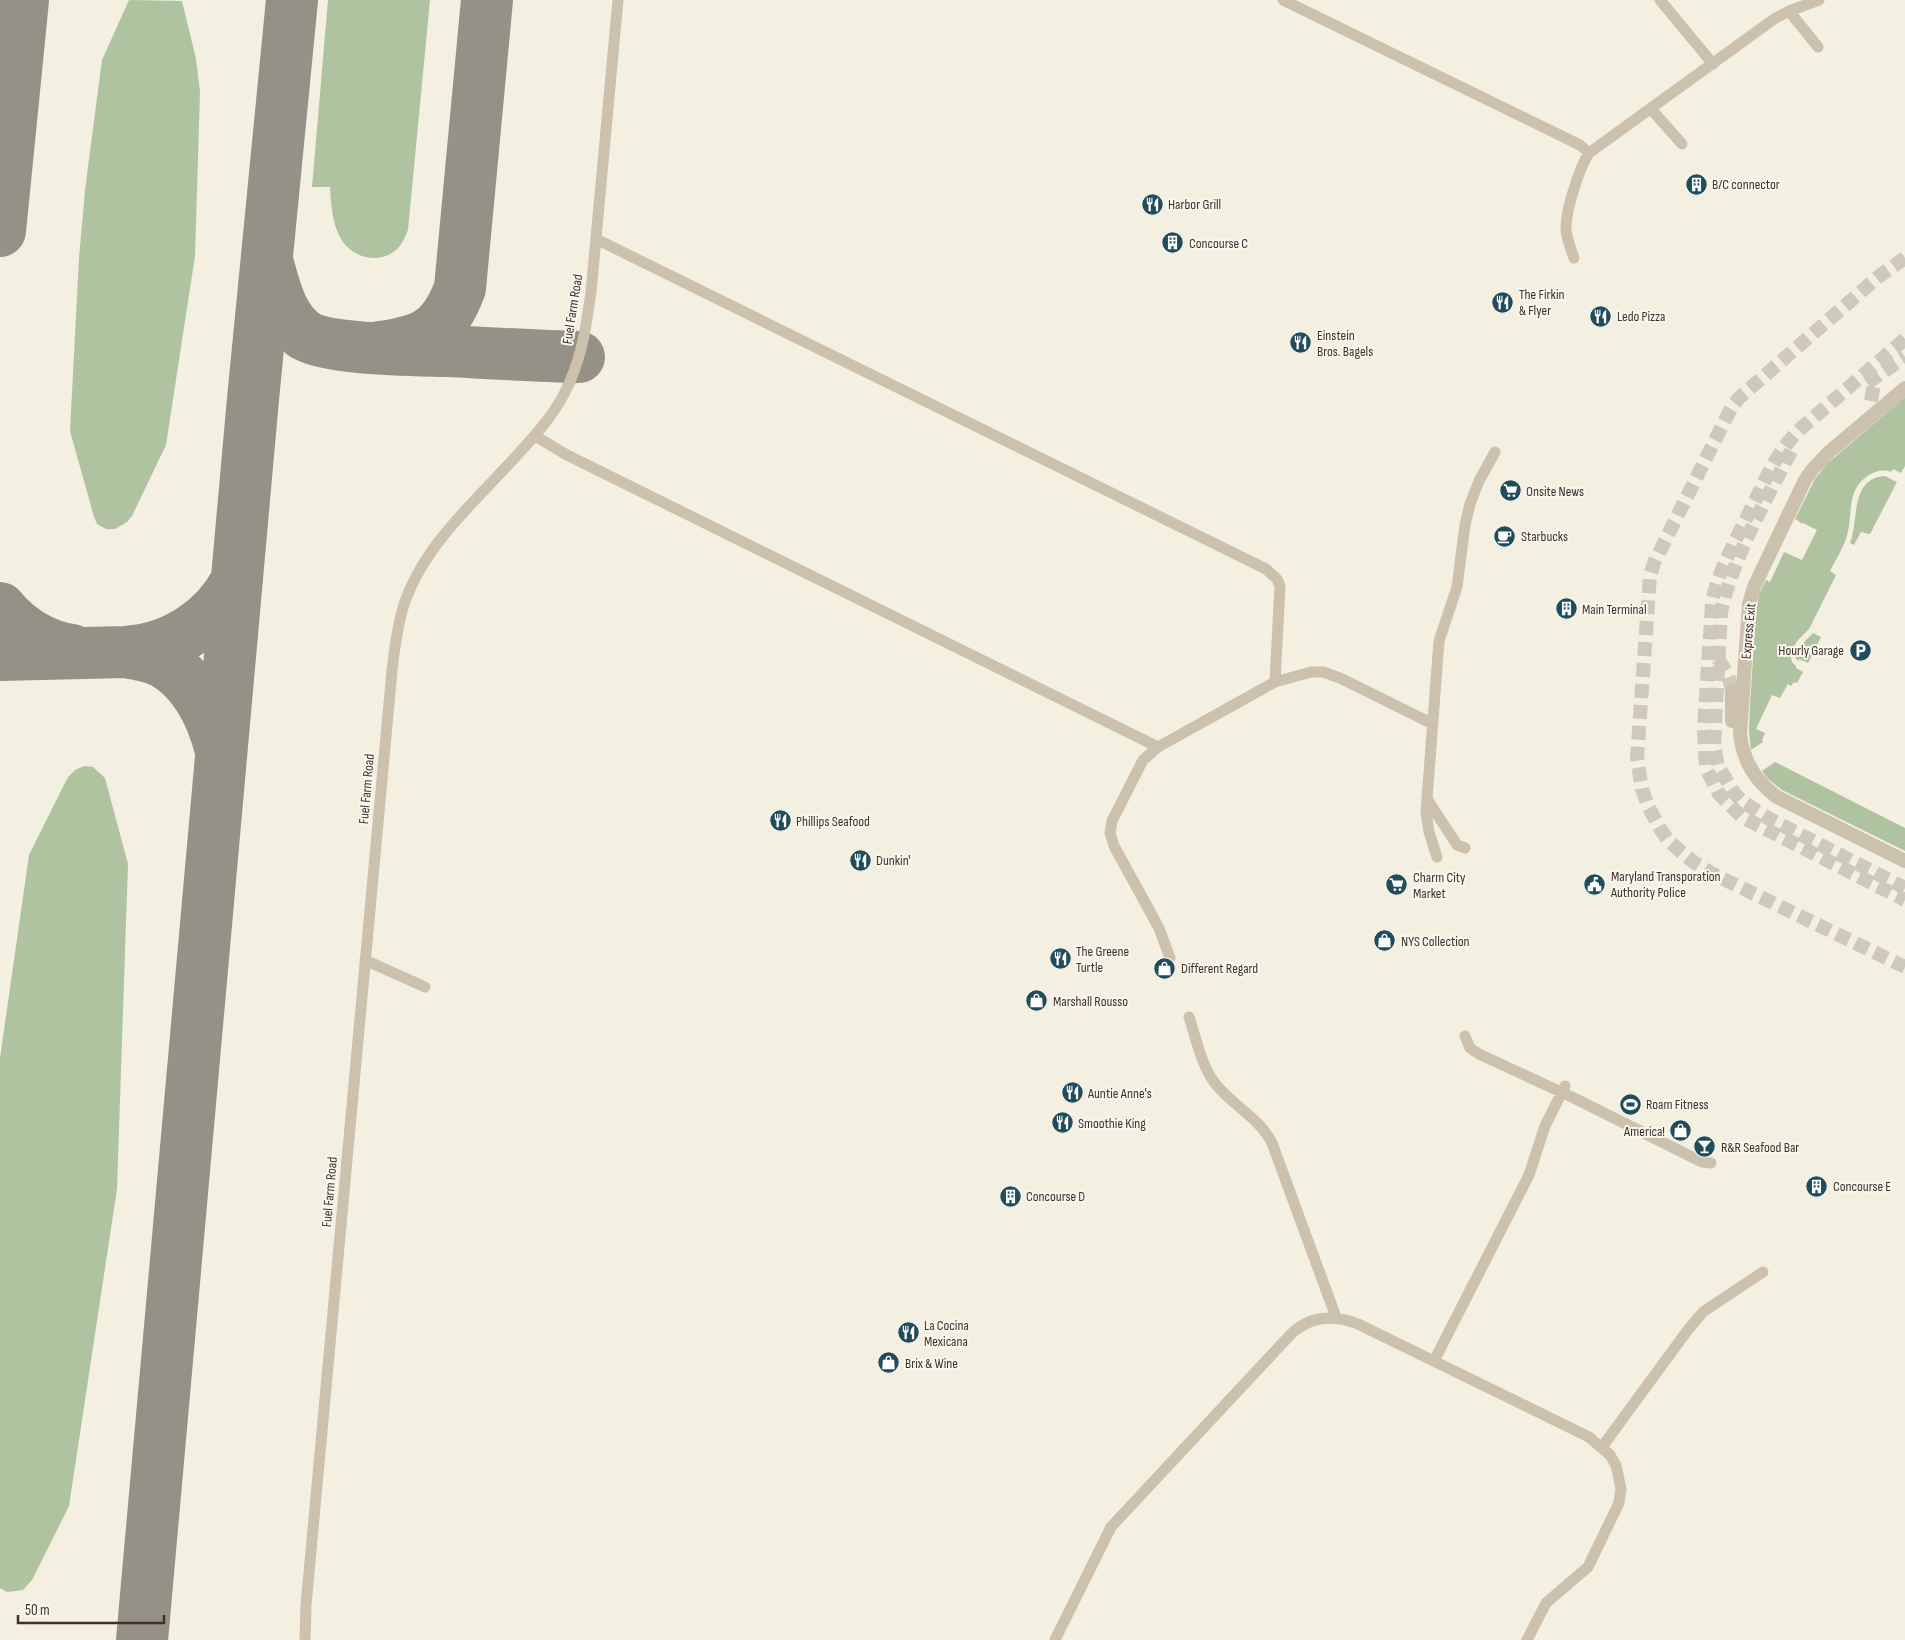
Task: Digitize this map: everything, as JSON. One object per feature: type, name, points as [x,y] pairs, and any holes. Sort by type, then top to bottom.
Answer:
[{"type":"street","name":"Express Exit","points":[[1819,461],[1905,388]]},
{"type":"street","name":"Express Exit","points":[[1744,756],[1740,734],[1751,597],[1806,480],[1835,437],[1867,409],[1871,401]]},
{"type":"street","name":"Express Exit","points":[[1732,692],[1732,739],[1759,781],[1777,797],[1905,861]]},
{"type":"lane","name":"Fuel Farm Road","points":[[305,1640],[306,1605],[392,671],[402,610],[416,577],[434,546],[535,436],[564,394],[582,350],[591,292],[618,0]]},
{"type":"lane","points":[[1283,0],[1571,141],[1589,153]]},
{"type":"lane","points":[[1660,0],[1713,64]]},
{"type":"lane","points":[[1574,258],[1567,232],[1568,214],[1580,171],[1589,153],[1774,19],[1789,11],[1820,0]]},
{"type":"lane","points":[[1789,11],[1818,47]]},
{"type":"lane","points":[[1651,109],[1682,144]]},
{"type":"lane","points":[[596,239],[1266,569],[1277,579],[1280,586],[1275,682]]},
{"type":"lane","points":[[535,436],[567,455],[1158,747]]},
{"type":"lane","points":[[1437,857],[1428,826],[1426,799],[1439,641],[1457,587],[1466,520],[1474,492],[1495,452]]},
{"type":"lane","points":[[1170,958],[1159,928],[1114,846],[1110,833],[1112,821],[1143,760],[1158,747],[1275,682],[1311,672],[1330,674],[1433,724]]},
{"type":"lane","points":[[1426,799],[1457,845],[1465,848]]},
{"type":"lane","points":[[366,960],[424,987]]},
{"type":"lane","points":[[1189,1017],[1206,1066],[1214,1082],[1265,1132],[1272,1143],[1336,1317]]},
{"type":"lane","points":[[1465,1036],[1473,1051],[1563,1089],[1702,1162],[1711,1163]]},
{"type":"lane","points":[[1434,1361],[1529,1175],[1545,1126],[1563,1089]]},
{"type":"lane","points":[[1602,1447],[1703,1312],[1763,1272]]},
{"type":"lane","points":[[1055,1640],[1111,1527],[1292,1333],[1311,1321],[1336,1317],[1358,1324],[1589,1437],[1610,1454],[1619,1476],[1621,1489],[1619,1503],[1589,1566],[1546,1603],[1527,1640]]},
{"type":"green space","points":[[129,0],[182,1],[196,59],[200,92],[195,256],[166,445],[132,516],[127,522],[115,529],[106,529],[97,524],[94,517],[70,431],[79,258],[85,190],[102,60]]},
{"type":"green space","points":[[328,0],[430,0],[408,230],[399,247],[384,257],[367,257],[351,251],[337,231],[331,206],[330,187],[312,187]]},
{"type":"green space","points":[[1905,397],[1905,466],[1901,473],[1893,469],[1891,472],[1874,472],[1857,487],[1852,502],[1847,536],[1830,571],[1836,575],[1809,629],[1790,652],[1792,662],[1796,668],[1803,672],[1797,683],[1794,682],[1791,686],[1788,684],[1780,698],[1772,695],[1756,729],[1765,733],[1763,742],[1751,750],[1749,730],[1750,704],[1759,594],[1766,580],[1770,582],[1784,552],[1802,560],[1817,530],[1795,519],[1815,479],[1828,463]]},
{"type":"green space","points":[[1885,476],[1897,482],[1870,534],[1861,532],[1854,545],[1850,543],[1861,492],[1866,484],[1874,479]]},
{"type":"green space","points":[[1813,633],[1821,637],[1808,663],[1799,659],[1798,661],[1795,657],[1800,646]]},
{"type":"green space","points":[[1775,762],[1905,828],[1905,851],[1782,790],[1768,779],[1762,771]]},
{"type":"green space","points":[[84,766],[93,767],[105,778],[128,864],[117,1189],[69,1506],[32,1580],[23,1590],[7,1592],[0,1588],[0,1058],[29,855],[68,777],[75,770]]},
{"type":"taxiway","points":[[0,231],[23,0]]},
{"type":"taxiway","points":[[142,1640],[253,399],[292,0]]},
{"type":"taxiway","points":[[374,348],[405,343],[428,333],[438,326],[446,316],[460,288],[487,0]]},
{"type":"taxiway","points":[[268,264],[284,311],[295,327],[303,334],[314,339],[372,348],[579,357]]},
{"type":"taxiway","points":[[0,655],[125,652],[143,650],[160,645],[191,631],[205,620],[217,609],[237,580]]},
{"type":"taxiway","points":[[0,608],[32,636],[51,645],[72,650]]},
{"type":"taxiway","points":[[125,652],[163,662],[185,679],[201,700],[213,725],[221,751]]},
{"type":"tunnel","points":[[1905,258],[1878,277],[1733,405],[1654,563],[1650,576],[1637,758],[1642,789],[1648,806],[1661,830],[1668,840],[1695,863],[1711,873],[1905,967]]},
{"type":"tunnel","points":[[1905,339],[1799,430],[1783,449],[1770,470],[1727,558],[1715,591],[1712,603],[1704,729],[1706,768],[1719,794],[1742,817],[1905,900]]},
{"type":"tunnel","points":[[1867,383],[1905,357]]},
{"type":"tunnel","points":[[1871,401],[1875,377]]},
{"type":"tunnel","points":[[1791,451],[1742,549],[1721,612],[1714,746],[1718,766],[1734,793],[1743,802],[1768,818],[1905,888]]},
{"type":"tunnel","points":[[1718,659],[1727,674],[1732,691]]},
{"type":"place","name":"B/C connector","points":[[1696,184]]},
{"type":"place","name":"Harbor Grill","points":[[1152,204]]},
{"type":"place","name":"Concourse C","points":[[1173,243]]},
{"type":"place","name":"The Firkin & Flyer","points":[[1503,302]]},
{"type":"place","name":"Ledo Pizza","points":[[1601,316]]},
{"type":"place","name":"Einstein Bros. Bagels","points":[[1301,343]]},
{"type":"place","name":"Onsite News","points":[[1510,491]]},
{"type":"place","name":"Starbucks","points":[[1505,536]]},
{"type":"place","name":"Main Terminal","points":[[1566,609]]},
{"type":"place","name":"Hourly Garage","points":[[1860,650]]},
{"type":"place","name":"Phillips Seafood","points":[[780,821]]},
{"type":"place","name":"Dunkin'","points":[[860,860]]},
{"type":"place","name":"Maryland Transporation Authority Police","points":[[1595,884]]},
{"type":"place","name":"Charm City Market","points":[[1397,885]]},
{"type":"place","name":"NYS Collection","points":[[1385,941]]},
{"type":"place","name":"The Greene Turtle","points":[[1060,959]]},
{"type":"place","name":"Different Regard","points":[[1165,968]]},
{"type":"place","name":"Marshall Rousso","points":[[1037,1001]]},
{"type":"place","name":"Auntie Anne's","points":[[1072,1093]]},
{"type":"place","name":"Roam Fitness","points":[[1630,1104]]},
{"type":"place","name":"Smoothie King","points":[[1062,1123]]},
{"type":"place","name":"America!","points":[[1681,1131]]},
{"type":"place","name":"R&R Seafood Bar","points":[[1705,1147]]},
{"type":"place","name":"Concourse E","points":[[1817,1186]]},
{"type":"place","name":"Concourse D","points":[[1010,1196]]},
{"type":"place","name":"La Cocina Mexicana","points":[[908,1333]]},
{"type":"place","name":"Brix & Wine","points":[[889,1363]]}]
